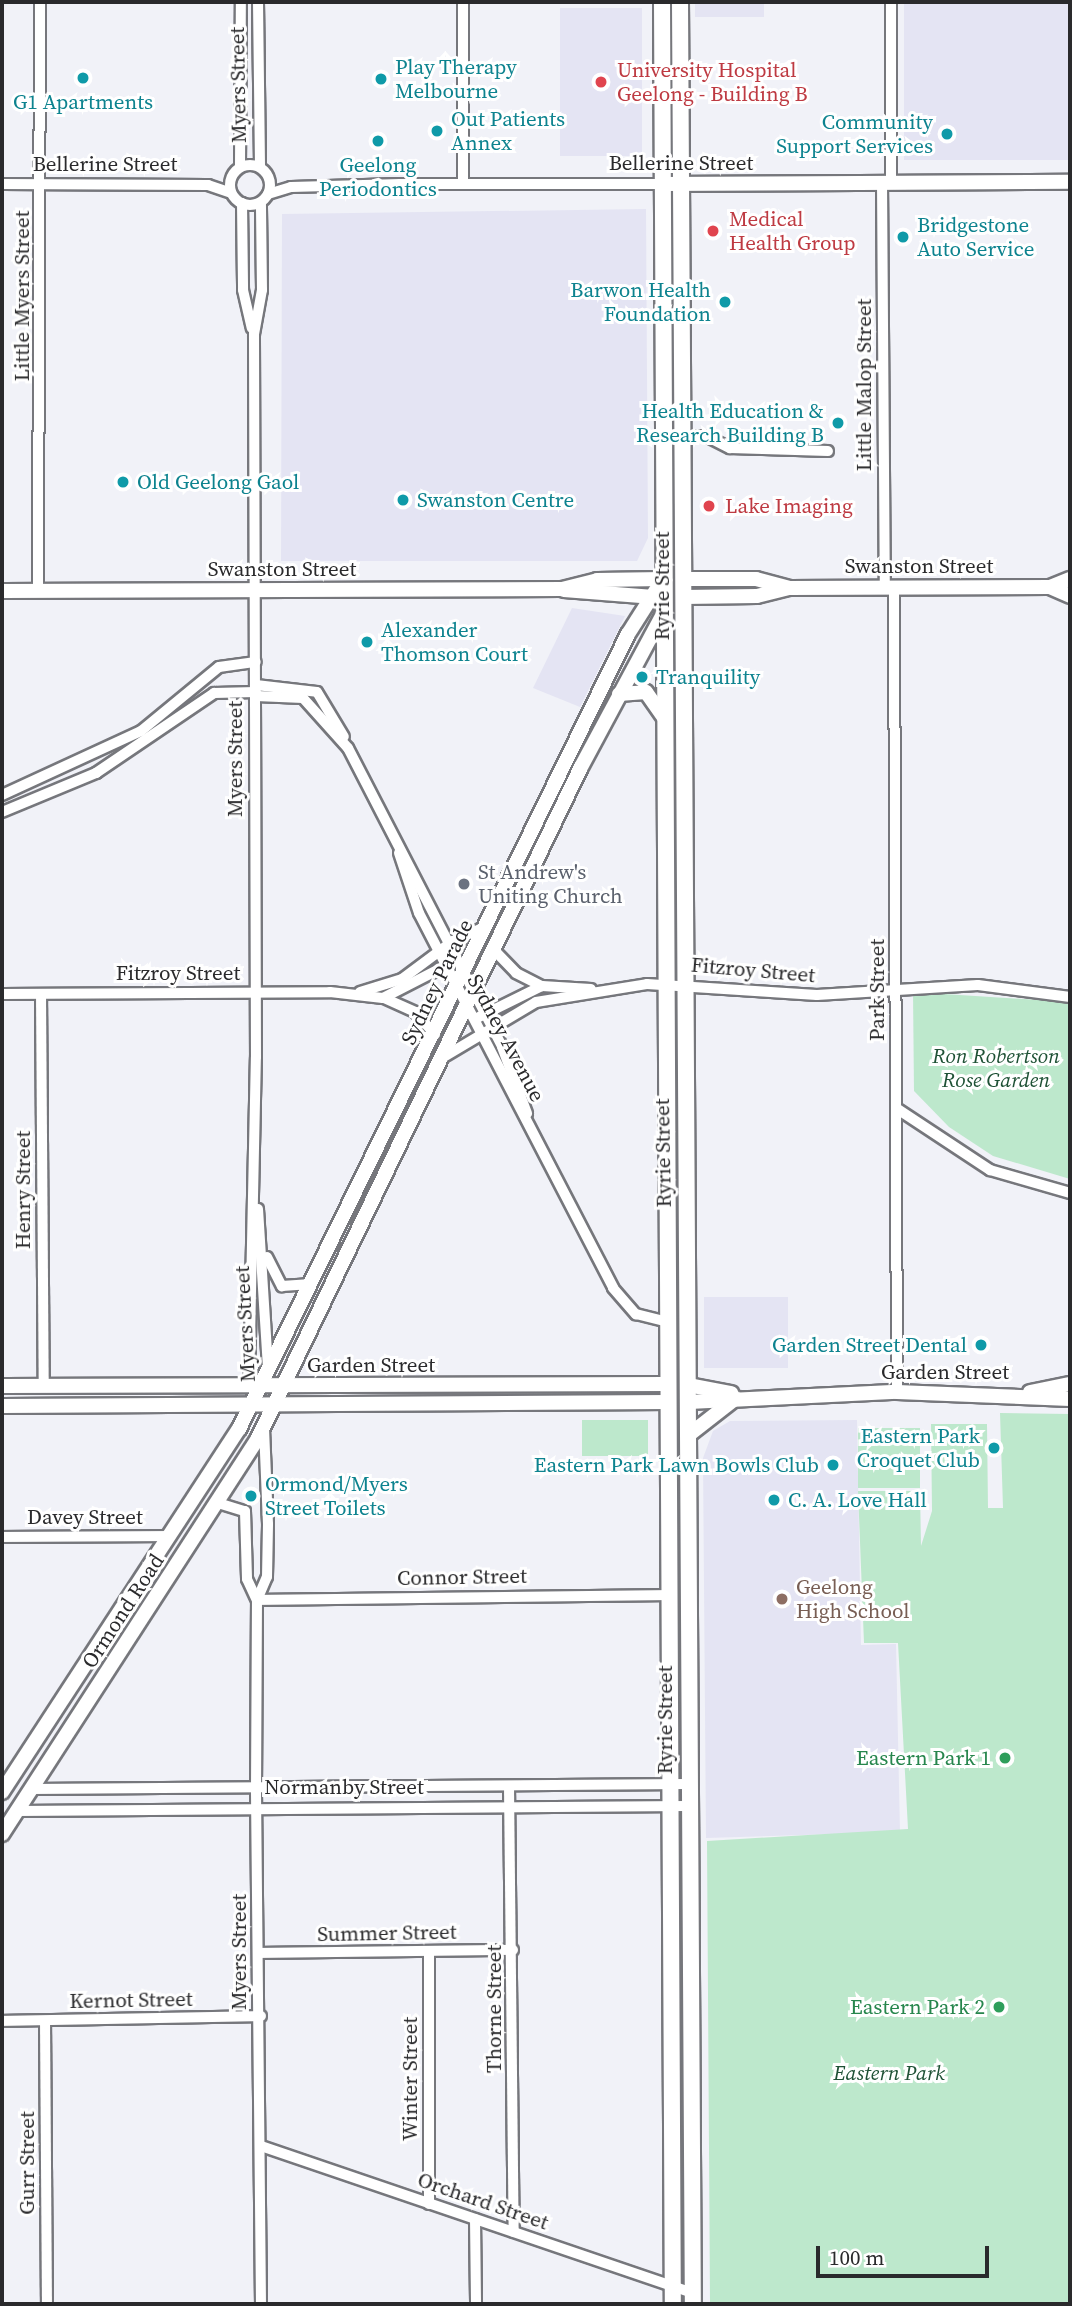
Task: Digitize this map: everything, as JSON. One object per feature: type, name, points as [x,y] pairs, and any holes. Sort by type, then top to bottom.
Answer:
[{"type":"main road","name":"Ryrie Street","points":[[662,2],[663,579],[659,602],[666,719],[690,1434],[685,1595],[693,2299]]},
{"type":"main road","name":"Ryrie Street","points":[[673,2304],[668,1807],[668,1322],[683,597],[680,2]]},
{"type":"main road","name":"Swanston Street","points":[[663,579],[682,579]]},
{"type":"main road","name":"Swanston Street","points":[[659,602],[683,597]]},
{"type":"main road","name":"Garden Street","points":[[668,1384],[688,1385]]},
{"type":"main road","name":"Garden Street","points":[[668,1402],[689,1402]]},
{"type":"main road","points":[[668,1595],[685,1595]]},
{"type":"street","name":"Little Myers Street","points":[[38,590],[40,2]]},
{"type":"street","name":"Myers Street","points":[[236,170],[241,2]]},
{"type":"street","name":"Myers Street","points":[[258,2],[260,167]]},
{"type":"street","points":[[463,2],[463,184]]},
{"type":"street","name":"Little Malop Street","points":[[890,587],[887,182],[891,2]]},
{"type":"street","points":[[260,167],[269,178],[264,198],[242,204],[231,193],[236,170],[260,167]]},
{"type":"street","name":"Bellerine Street","points":[[208,185],[236,170]]},
{"type":"street","name":"Bellerine Street","points":[[269,178],[291,187]]},
{"type":"street","name":"Bellerine Street","points":[[264,198],[291,187],[1070,182]]},
{"type":"street","name":"Bellerine Street","points":[[2,184],[208,185],[231,193]]},
{"type":"street","name":"Myers Street","points":[[264,198],[261,290],[254,334],[254,992],[255,1185],[266,1383]]},
{"type":"street","name":"Myers Street","points":[[242,204],[243,290],[254,334]]},
{"type":"street","points":[[682,436],[706,436],[730,449],[828,452]]},
{"type":"street","name":"Swanston Street","points":[[562,589],[597,580],[663,579]]},
{"type":"street","name":"Swanston Street","points":[[682,579],[756,579],[789,588]]},
{"type":"street","name":"Swanston Street","points":[[683,597],[757,596],[789,588],[1050,587],[1070,579]]},
{"type":"street","name":"Park Street","points":[[890,587],[896,988],[897,1392]]},
{"type":"street","name":"Swanston Street","points":[[1050,587],[1070,596]]},
{"type":"street","name":"Swanston Street","points":[[2,591],[562,589],[659,602]]},
{"type":"street","name":"Sydney Parade","points":[[251,1406],[442,1058],[471,1014],[475,994],[619,694],[659,602]]},
{"type":"street","name":"Sydney Parade","points":[[268,1414],[266,1383],[457,987],[461,966],[488,926],[659,602]]},
{"type":"street","points":[[2,795],[150,726],[219,667],[256,662]]},
{"type":"street","points":[[2,812],[131,753],[214,693],[302,686],[321,695],[313,705],[295,695],[256,691]]},
{"type":"street","points":[[619,694],[646,692],[666,719]]},
{"type":"street","name":"Sydney Avenue","points":[[321,695],[399,853],[450,944],[493,1030],[532,1126]]},
{"type":"street","name":"Sydney Avenue","points":[[313,705],[348,748]]},
{"type":"street","points":[[16,788],[22,804]]},
{"type":"street","name":"Sydney Avenue","points":[[399,853],[438,953],[482,1039],[532,1126],[616,1293],[636,1314],[668,1322]]},
{"type":"street","name":"Fitzroy Street","points":[[354,993],[402,979],[450,944],[488,926]]},
{"type":"street","name":"Fitzroy Street","points":[[495,951],[516,973],[542,986],[599,991]]},
{"type":"street","points":[[383,998],[446,967],[461,966]]},
{"type":"street","name":"Fitzroy Street","points":[[442,1058],[482,1039],[536,1002],[599,991],[675,983],[799,995],[978,985],[1070,998]]},
{"type":"street","points":[[471,1014],[485,1014],[542,986]]},
{"type":"street","name":"Fitzroy Street","points":[[2,994],[354,993],[383,998],[415,1012],[435,1034]]},
{"type":"street","name":"Henry Street","points":[[41,994],[44,1386]]},
{"type":"street","points":[[897,1108],[990,1170],[1070,1193]]},
{"type":"street","name":"Myers Street","points":[[255,1185],[262,1245],[266,1383]]},
{"type":"street","points":[[262,1245],[282,1286],[315,1282]]},
{"type":"street","name":"Garden Street","points":[[2,1386],[199,1387],[266,1383],[322,1386],[668,1384]]},
{"type":"street","points":[[577,1384],[577,1404]]},
{"type":"street","name":"Garden Street","points":[[1025,1393],[1070,1384]]},
{"type":"street","points":[[466,1385],[466,1404]]},
{"type":"street","name":"Garden Street","points":[[688,1385],[740,1395]]},
{"type":"street","points":[[321,1406],[322,1386]]},
{"type":"street","points":[[199,1387],[199,1406]]},
{"type":"street","name":"Garden Street","points":[[689,1402],[740,1395],[897,1392],[1025,1393],[1070,1399]]},
{"type":"street","points":[[690,1434],[740,1395]]},
{"type":"street","name":"Garden Street","points":[[2,1406],[251,1406],[268,1414],[321,1406],[668,1402]]},
{"type":"street","name":"Ormond Road","points":[[2,1791],[251,1406]]},
{"type":"street","name":"Myers Street","points":[[261,2304],[261,2016],[256,1808],[257,1600],[267,1577],[268,1414]]},
{"type":"street","name":"Ormond Road","points":[[2,1834],[9,1811],[31,1789],[218,1503],[268,1414]]},
{"type":"street","points":[[218,1503],[242,1507],[246,1524],[268,1524]]},
{"type":"street","name":"Myers Street","points":[[246,1524],[247,1578],[257,1600]]},
{"type":"street","name":"Davey Street","points":[[2,1537],[169,1536]]},
{"type":"street","name":"Connor Street","points":[[257,1600],[668,1595]]},
{"type":"street","name":"Normanby Street","points":[[2,1791],[687,1784]]},
{"type":"street","name":"Thorne Street","points":[[509,1786],[513,1951],[514,2232]]},
{"type":"street","points":[[148,1790],[148,1810]]},
{"type":"street","name":"Normanby Street","points":[[9,1811],[687,1806]]},
{"type":"street","name":"Summer Street","points":[[260,1953],[429,1954],[513,1951]]},
{"type":"street","name":"Winter Street","points":[[429,1954],[429,2204]]},
{"type":"street","name":"Kernot Street","points":[[2,2021],[261,2016]]},
{"type":"street","name":"Gurr Street","points":[[45,2021],[47,2304]]},
{"type":"street","name":"Orchard Street","points":[[261,2146],[673,2287],[693,2299]]},
{"type":"street","points":[[475,2219],[476,2304]]},
{"type":"shaded area","points":[[695,2],[764,2],[764,17],[695,17]]},
{"type":"shaded area","points":[[904,2],[1068,2],[1068,160],[904,160]]},
{"type":"shaded area","name":"University Hospital Geelong - Building B","points":[[560,8],[642,8],[642,156],[560,156]]},
{"type":"shaded area","points":[[646,209],[648,538],[637,561],[281,561],[282,214]]},
{"type":"shaded area","points":[[572,608],[625,616],[580,707],[533,688]]},
{"type":"shaded area","points":[[704,1297],[788,1297],[788,1368],[704,1368]]},
{"type":"shaded area","name":"Geelong High School","points":[[857,1420],[861,1645],[896,1644],[900,1832],[706,1838],[703,1458],[713,1431],[730,1421]]},
{"type":"green space","name":"Ron Robertson Rose Garden","points":[[913,992],[1070,1002],[1070,1179],[993,1156],[949,1127],[914,1091]]},
{"type":"green space","name":"Eastern Park","points":[[1000,1413],[1070,1414],[1070,2304],[710,2304],[707,1841],[908,1829],[898,1643],[864,1643],[858,1491],[920,1491],[921,1546],[932,1511],[931,1424],[987,1424],[988,1508],[1003,1508]]},
{"type":"green space","points":[[582,1420],[648,1420],[648,1456],[582,1456]]},
{"type":"green space","points":[[858,1428],[920,1428],[920,1488],[858,1488]]},
{"type":"place","name":"G1 Apartments","points":[[83,78]]},
{"type":"place","name":"Play Therapy Melbourne","points":[[381,79]]},
{"type":"place","name":"University Hospital Geelong - Building B","points":[[601,82]]},
{"type":"place","name":"Out Patients Annex","points":[[437,131]]},
{"type":"place","name":"Community Support Services","points":[[947,134]]},
{"type":"place","name":"Geelong Periodontics","points":[[378,141]]},
{"type":"place","name":"Medical Health Group","points":[[713,231]]},
{"type":"place","name":"Bridgestone Auto Service","points":[[903,237]]},
{"type":"place","name":"Barwon Health Foundation","points":[[725,302]]},
{"type":"place","name":"Health Education & Research Building B","points":[[838,423]]},
{"type":"place","name":"Old Geelong Gaol","points":[[123,482]]},
{"type":"place","name":"Swanston Centre","points":[[403,500]]},
{"type":"place","name":"Lake Imaging","points":[[709,506]]},
{"type":"place","name":"Alexander Thomson Court","points":[[367,642]]},
{"type":"place","name":"Tranquility","points":[[642,677]]},
{"type":"place","name":"St Andrew's Uniting Church","points":[[464,884]]},
{"type":"place","name":"Garden Street Dental","points":[[981,1345]]},
{"type":"place","name":"Eastern Park Croquet Club","points":[[994,1448]]},
{"type":"place","name":"Eastern Park Lawn Bowls Club","points":[[833,1465]]},
{"type":"place","name":"Ormond/Myers Street Toilets","points":[[251,1496]]},
{"type":"place","name":"C. A. Love Hall","points":[[774,1500]]},
{"type":"place","name":"Geelong High School","points":[[782,1599]]},
{"type":"place","name":"Eastern Park 1","points":[[1005,1758]]},
{"type":"place","name":"Eastern Park 2","points":[[999,2007]]}]
